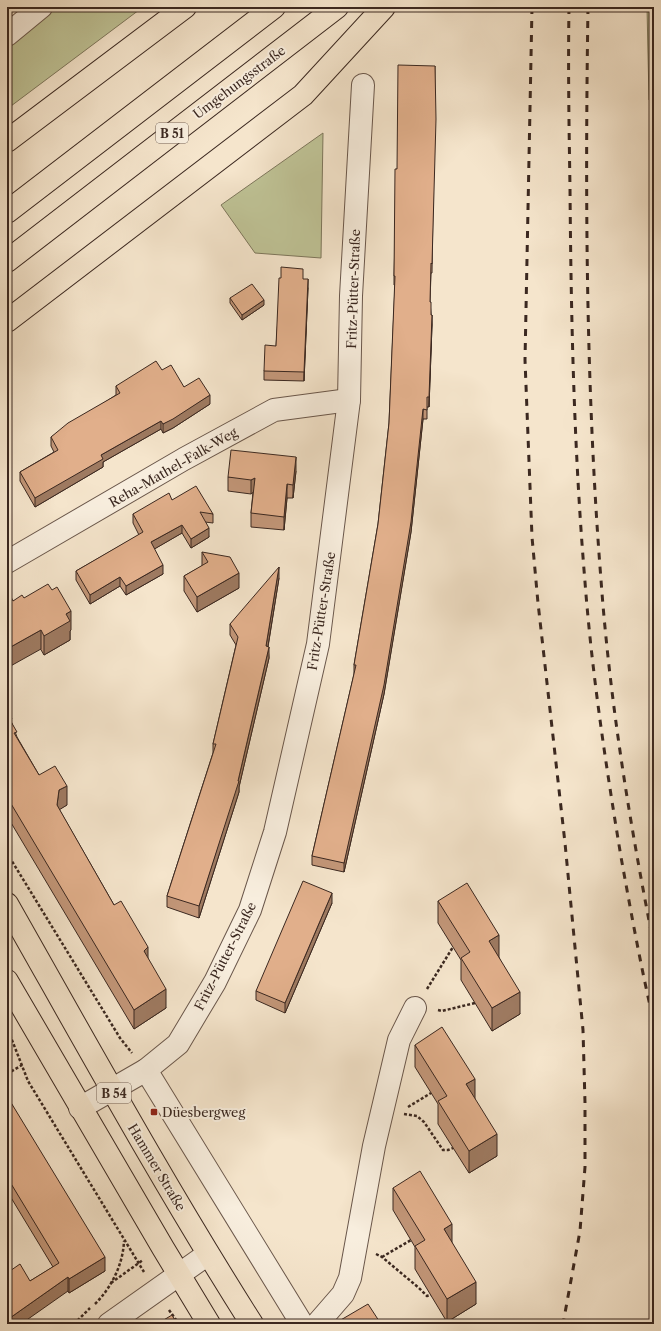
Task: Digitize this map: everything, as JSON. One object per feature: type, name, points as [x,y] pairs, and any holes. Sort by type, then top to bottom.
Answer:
[{"type":"main road","points":[[7,141],[185,7]]},
{"type":"main road","points":[[7,212],[274,7]]},
{"type":"main road","name":"Umgehungsstraße","points":[[7,260],[338,7]]},
{"type":"main road","points":[[7,321],[303,96],[384,7]]},
{"type":"main road","name":"Hammer Straße","points":[[7,904],[112,1090],[208,1254],[252,1324]]},
{"type":"main road","name":"B 54","points":[[7,981],[80,1108],[209,1324]]},
{"type":"street","points":[[7,35],[40,7]]},
{"type":"street","name":"Fritz-Pütter-Straße","points":[[80,1108],[146,1070],[178,1044],[215,982],[250,910],[274,832],[318,644],[349,400],[351,296],[362,85]]},
{"type":"street","name":"Reha-Mathel-Falk-Weg","points":[[7,562],[184,459],[274,410],[349,400]]},
{"type":"street","points":[[317,1324],[343,1294],[350,1278],[374,1146],[399,1040],[415,1008]]},
{"type":"street","points":[[146,1070],[302,1324]]},
{"type":"street","points":[[109,1324],[208,1254]]},
{"type":"path","points":[[7,853],[120,1038],[146,1070]]},
{"type":"path","points":[[453,947],[415,1008],[442,1011],[475,1003]]},
{"type":"path","points":[[7,1029],[28,1082],[156,1290]]},
{"type":"path","points":[[7,1074],[22,1065]]},
{"type":"path","points":[[431,1093],[399,1113],[417,1116],[424,1122],[442,1150],[453,1148]]},
{"type":"path","points":[[74,1324],[102,1297],[115,1277],[120,1266],[124,1249],[124,1240]]},
{"type":"path","points":[[382,1257],[411,1240]]},
{"type":"path","points":[[356,1245],[382,1257],[427,1296],[431,1296]]},
{"type":"green space","points":[[54,7],[143,7],[7,109],[7,47]]},
{"type":"green space","points":[[647,7],[654,7],[654,100],[649,100]]},
{"type":"green space","points":[[323,133],[321,258],[255,253],[221,205]]},
{"type":"building","points":[[398,65],[435,66],[436,119],[430,302],[432,315],[429,397],[427,397],[427,410],[423,409],[411,522],[384,685],[344,863],[312,856],[356,665],[354,665],[378,524],[389,423],[395,276],[395,169],[397,169]]},
{"type":"building","points":[[281,267],[303,269],[303,279],[308,279],[304,372],[264,371],[265,345],[276,346],[279,278],[281,278]]},
{"type":"building","points":[[252,284],[264,300],[242,315],[230,298]]},
{"type":"building","points":[[156,361],[162,370],[171,365],[184,387],[199,378],[210,395],[173,419],[163,424],[161,421],[101,455],[103,459],[35,498],[20,472],[58,450],[51,437],[68,423],[120,393],[116,386]]},
{"type":"building","points":[[231,450],[296,457],[293,485],[287,484],[284,517],[251,513],[255,478],[251,480],[228,477]]},
{"type":"building","points":[[196,486],[213,514],[200,512],[209,528],[191,539],[182,525],[151,542],[163,565],[126,586],[120,577],[90,595],[76,571],[143,532],[133,514],[169,493],[172,500]]},
{"type":"building","points":[[202,552],[230,557],[239,573],[197,597],[184,576],[208,562]]},
{"type":"building","points":[[279,567],[266,646],[269,647],[239,781],[199,906],[167,896],[216,744],[213,744],[238,637],[230,624]]},
{"type":"building","points":[[48,584],[52,590],[57,587],[71,611],[66,614],[70,621],[44,636],[41,630],[7,649],[7,600],[11,597],[13,601],[22,595],[24,598]]},
{"type":"building","points":[[7,710],[12,719],[10,720],[17,732],[14,733],[39,775],[55,766],[67,786],[59,790],[57,805],[114,905],[121,901],[148,947],[144,951],[166,989],[134,1010],[7,797]]},
{"type":"building","points":[[303,881],[332,893],[285,1003],[256,991]]},
{"type":"building","points":[[467,883],[499,935],[489,941],[520,992],[492,1008],[461,958],[470,952],[438,901]]},
{"type":"building","points":[[442,1027],[475,1079],[466,1084],[497,1134],[469,1151],[438,1101],[447,1096],[415,1045]]},
{"type":"building","points":[[7,1096],[105,1257],[69,1279],[68,1277],[7,1320],[7,1273],[20,1264],[30,1281],[59,1263],[7,1177]]},
{"type":"building","points":[[420,1171],[452,1224],[444,1229],[476,1282],[447,1299],[415,1246],[425,1240],[393,1188]]},
{"type":"building","points":[[368,1304],[381,1324],[341,1324],[339,1321]]},
{"type":"building","points":[[172,1315],[177,1324],[157,1324]]},
{"type":"railway","points":[[532,7],[525,360],[532,537],[565,843],[583,1030],[585,1103],[585,1167],[580,1231],[563,1324]]},
{"type":"railway","points":[[569,7],[572,335],[578,484],[585,582],[600,720],[610,789],[632,919],[654,1023]]},
{"type":"railway","points":[[588,7],[588,294],[592,437],[596,509],[605,626],[615,718],[629,809],[654,946]]},
{"type":"place","name":"Düesbergweg","points":[[154,1112]]}]
